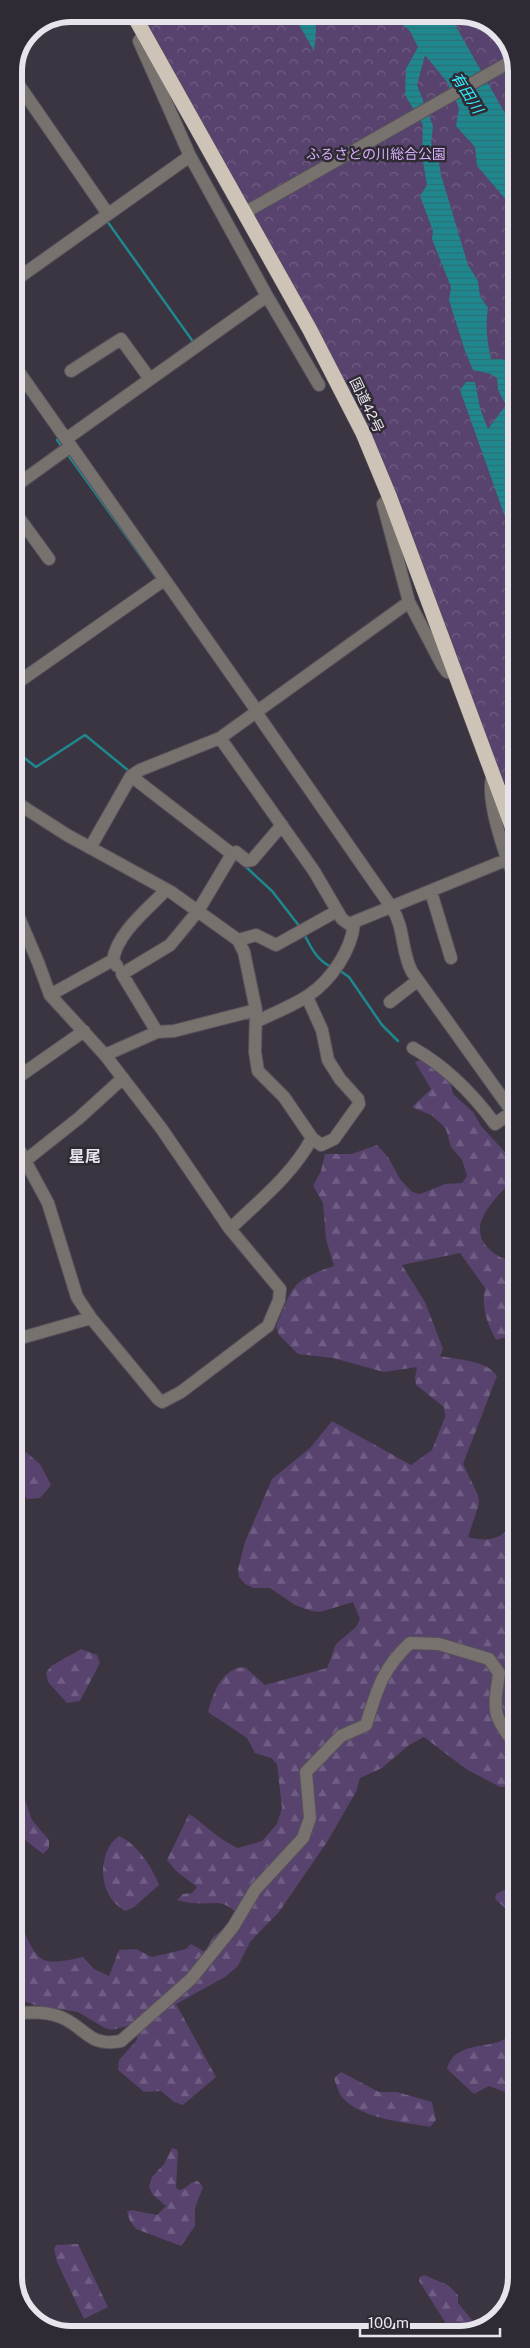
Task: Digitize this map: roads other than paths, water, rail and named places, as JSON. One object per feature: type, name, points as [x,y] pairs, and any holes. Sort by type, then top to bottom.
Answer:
[{"type":"highway","name":"国道42号","points":[[137,22],[248,210],[363,433],[390,498],[508,815]]},
{"type":"street","points":[[144,34],[139,41],[190,156],[319,386]]},
{"type":"street","points":[[248,210],[507,63]]},
{"type":"street","points":[[22,91],[108,214]]},
{"type":"street","points":[[22,275],[190,156]]},
{"type":"street","points":[[22,480],[68,442],[150,379],[267,296]]},
{"type":"street","points":[[71,371],[121,338],[150,379]]},
{"type":"street","points":[[22,387],[68,442],[257,711],[392,908],[402,929],[406,958],[417,981],[508,1107]]},
{"type":"street","points":[[390,498],[383,504],[409,602],[445,669],[447,672],[456,674]]},
{"type":"street","points":[[22,522],[48,559]]},
{"type":"street","points":[[22,679],[164,580]]},
{"type":"street","points":[[90,848],[131,776],[140,770],[220,738],[409,602]]},
{"type":"street","points":[[220,738],[319,879],[345,922],[354,924],[506,860]]},
{"type":"street","points":[[493,775],[490,788],[508,864]]},
{"type":"street","points":[[131,776],[232,854]]},
{"type":"street","points":[[22,806],[46,823],[166,890],[238,940],[244,952],[256,1016],[255,1052],[258,1071],[284,1097],[312,1138],[320,1145],[331,1142],[338,1136],[359,1104],[358,1099],[340,1079],[328,1060],[322,1030],[307,997]]},
{"type":"street","points":[[122,974],[170,945],[198,911],[232,854],[236,852],[247,861],[250,861],[282,825]]},
{"type":"street","points":[[157,1032],[113,960],[115,950],[135,922],[166,890]]},
{"type":"street","points":[[431,892],[451,958]]},
{"type":"street","points":[[238,940],[256,935],[276,945],[337,911]]},
{"type":"street","points":[[105,1055],[157,1032],[256,1016],[307,997],[325,980],[344,955],[354,924]]},
{"type":"street","points":[[22,925],[50,995],[105,1055],[161,1128],[230,1229],[277,1284],[281,1293],[268,1326],[170,1399],[162,1402],[90,1318],[77,1297],[48,1203],[22,1153]]},
{"type":"street","points":[[50,995],[113,960]]},
{"type":"street","points":[[390,1002],[417,981]]},
{"type":"street","points":[[22,1074],[84,1031]]},
{"type":"street","points":[[413,1048],[458,1082],[496,1124],[508,1118]]},
{"type":"street","points":[[26,1160],[79,1118],[123,1078]]},
{"type":"street","points":[[230,1229],[287,1174],[298,1161],[312,1138]]},
{"type":"street","points":[[22,1338],[90,1318]]},
{"type":"street","points":[[22,2013],[34,2012],[52,2015],[65,2020],[95,2042],[109,2043],[121,2041],[191,1979],[233,1927],[255,1890],[303,1838],[310,1818],[306,1772],[341,1736],[366,1725],[384,1674],[394,1658],[410,1643],[439,1644],[489,1659],[499,1673],[494,1710],[508,1736]]},
{"type":"water","points":[[298,23],[316,23],[314,51]]},
{"type":"water","name":"有田川","points":[[401,23],[454,23],[508,119],[508,202],[477,166],[475,147],[456,126],[459,108],[447,82],[425,55],[417,85],[433,126],[431,144],[438,156],[441,175],[468,265],[478,281],[480,296],[488,308],[487,334],[491,359],[502,359],[508,362],[508,525],[460,390],[466,382],[475,382],[480,408],[488,429],[506,405],[498,390],[497,378],[491,374],[473,370],[449,300],[451,287],[432,239],[433,231],[420,196],[427,185],[422,156],[423,125],[405,95],[406,69],[418,47],[410,31]]},
{"type":"waterway","points":[[107,221],[194,343]]},
{"type":"waterway","points":[[61,437],[57,440],[63,448]]},
{"type":"waterway","points":[[68,455],[158,580]]},
{"type":"waterway","points":[[22,756],[36,767],[85,735],[129,771]]},
{"type":"waterway","points":[[245,866],[272,891],[300,927]]},
{"type":"waterway","points":[[304,934],[318,957],[331,967]]},
{"type":"waterway","points":[[339,970],[349,977],[382,1025],[398,1041]]},
{"type":"district","name":"星尾","points":[[85,1156]]},
{"type":"park label","name":"ふるさとの川総合公園","points":[[376,154]]}]
